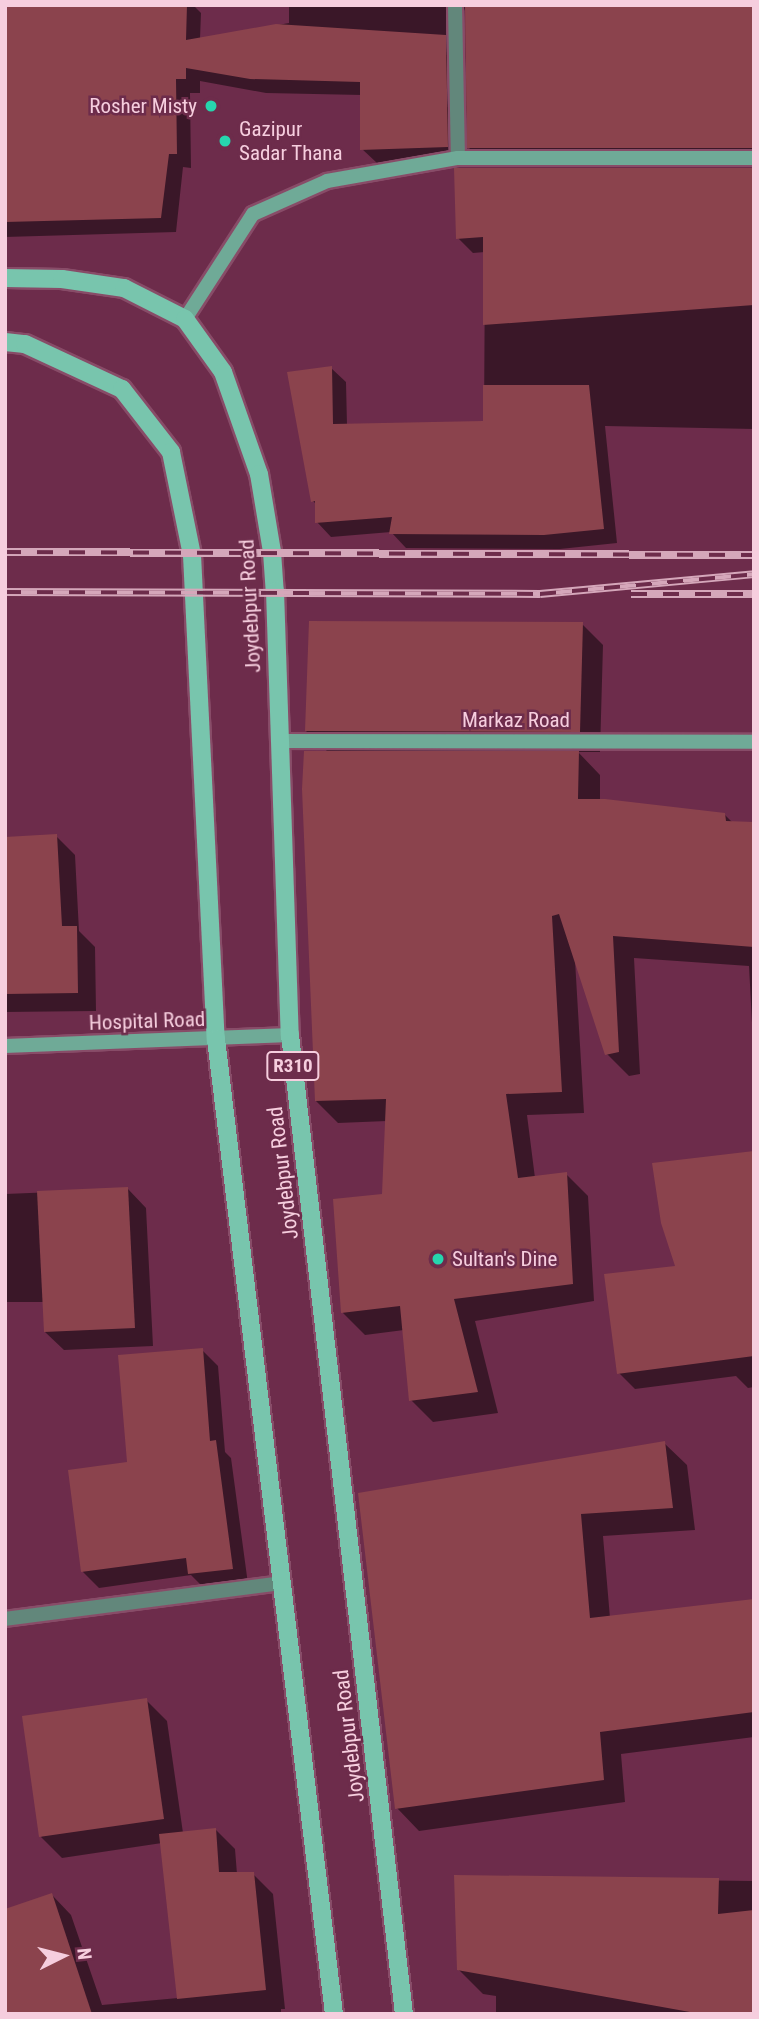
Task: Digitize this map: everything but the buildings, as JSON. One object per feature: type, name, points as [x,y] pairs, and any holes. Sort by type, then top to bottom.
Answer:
[{"type":"main road","points":[[185,319],[253,214],[327,181],[458,158],[754,158]]},
{"type":"main road","name":"Joydebpur Road","points":[[5,278],[62,279],[124,288],[185,319],[223,372],[259,474],[272,552],[290,1035],[404,2014]]},
{"type":"main road","points":[[5,342],[25,344],[122,389],[171,452],[192,555],[216,1039],[284,1583],[334,2014]]},
{"type":"main road","name":"Markaz Road","points":[[279,741],[754,742]]},
{"type":"main road","name":"Hospital Road","points":[[5,1046],[290,1035]]},
{"type":"street","points":[[455,5],[458,158]]},
{"type":"street","points":[[5,1619],[284,1583]]},
{"type":"railway","points":[[5,552],[754,555]]},
{"type":"railway","points":[[5,592],[540,594],[754,574]]},
{"type":"railway","points":[[631,594],[754,594]]},
{"type":"place","name":"Rosher Misty","points":[[211,106]]},
{"type":"place","name":"Gazipur Sadar Thana","points":[[225,141]]},
{"type":"place","name":"Sultan's Dine","points":[[438,1259]]}]
